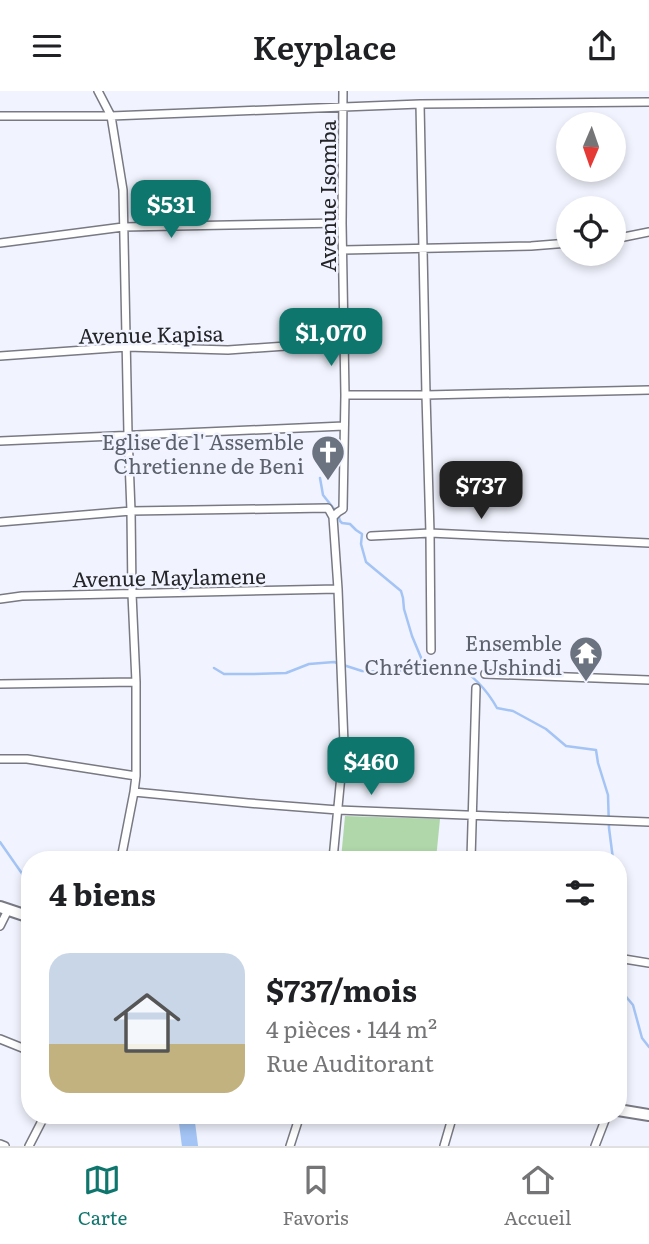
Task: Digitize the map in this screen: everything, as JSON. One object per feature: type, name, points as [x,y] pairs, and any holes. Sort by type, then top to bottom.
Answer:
[{"type":"main road","points":[[4,908],[21,914]]},
{"type":"main road","points":[[627,1111],[649,1115]]},
{"type":"street","points":[[98,91],[111,116],[123,190],[136,776],[123,851]]},
{"type":"street","name":"Avenue Isomba","points":[[334,851],[344,744],[336,514],[343,509],[345,395],[343,91]]},
{"type":"street","points":[[0,116],[111,116],[420,104],[649,102]]},
{"type":"street","points":[[420,104],[431,650]]},
{"type":"street","points":[[0,243],[123,227],[342,223]]},
{"type":"street","points":[[626,237],[649,232]]},
{"type":"street","points":[[343,250],[556,244]]},
{"type":"street","name":"Avenue Kapisa","points":[[0,356],[127,347],[228,350],[344,342]]},
{"type":"street","points":[[345,395],[649,390]]},
{"type":"street","points":[[0,441],[344,426]]},
{"type":"street","points":[[0,522],[131,511],[328,508],[336,514]]},
{"type":"street","points":[[371,536],[430,533],[649,543]]},
{"type":"street","name":"Avenue Maylamene","points":[[0,599],[22,596],[338,589]]},
{"type":"street","points":[[485,674],[649,680]]},
{"type":"street","points":[[0,684],[135,682]]},
{"type":"street","points":[[471,851],[476,688]]},
{"type":"street","points":[[0,759],[27,759],[136,776]]},
{"type":"street","points":[[134,792],[338,810],[649,822]]},
{"type":"street","points":[[0,926],[4,908]]},
{"type":"street","points":[[627,959],[649,963]]},
{"type":"street","points":[[0,1039],[21,1047]]},
{"type":"street","points":[[29,1146],[40,1124]]},
{"type":"street","points":[[290,1146],[297,1124]]},
{"type":"street","points":[[444,1146],[450,1124]]},
{"type":"street","points":[[595,1146],[604,1124]]},
{"type":"street","points":[[0,1144],[5,1146]]},
{"type":"green space","points":[[345,816],[440,819],[437,851],[342,851]]},
{"type":"waterway","points":[[320,478],[323,495],[338,514],[340,521],[350,524],[362,534],[361,544],[366,562],[401,591],[412,636],[422,660],[433,669]]},
{"type":"waterway","points":[[214,668],[224,674],[252,674],[286,673],[309,664],[334,662],[362,671],[396,672],[418,666],[434,670],[455,665],[479,683],[497,708],[513,711],[546,729],[566,746],[596,750],[608,795],[612,851]]},
{"type":"waterway","points":[[0,842],[21,872]]},
{"type":"waterway","points":[[627,998],[633,1005],[642,1038],[649,1047]]},
{"type":"waterway","points":[[187,1124],[190,1146]]},
{"type":"place","name":"Eglise de l' Assemble Chretienne de Beni","points":[[328,482]]},
{"type":"place","name":"Ensemble Chrétienne Ushindi","points":[[586,683]]}]
